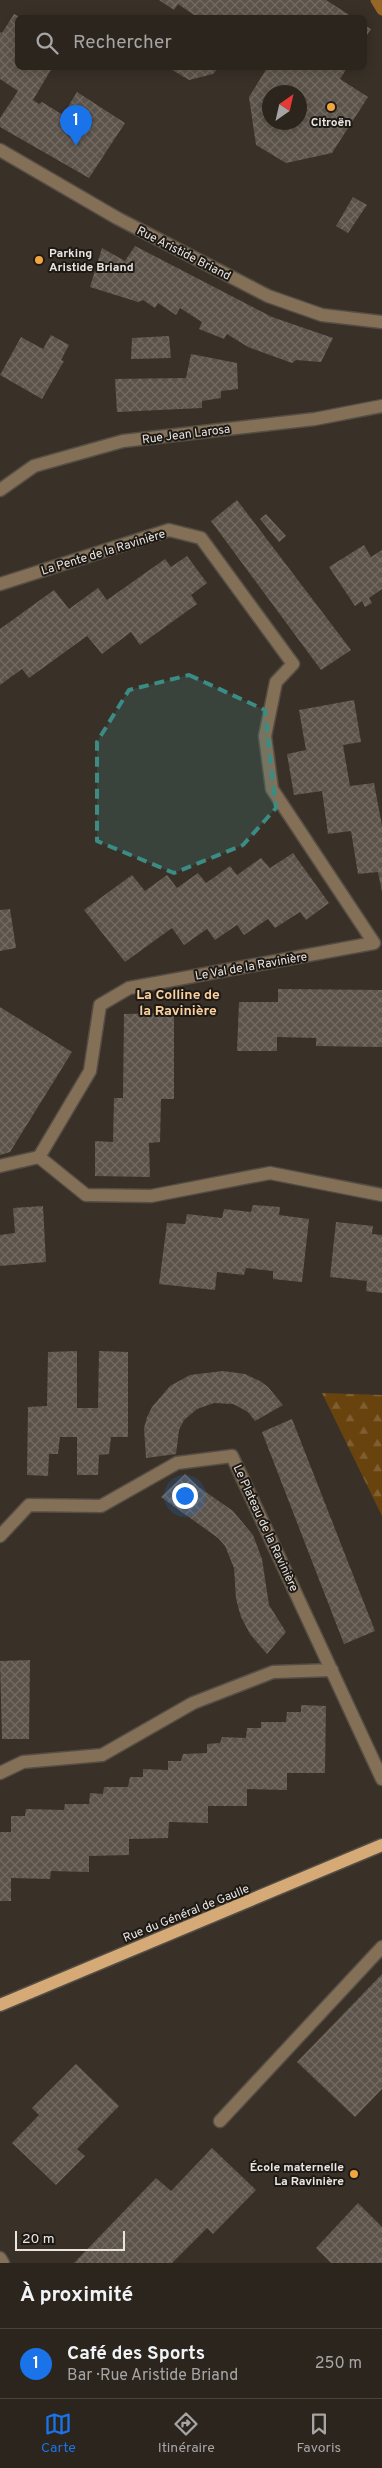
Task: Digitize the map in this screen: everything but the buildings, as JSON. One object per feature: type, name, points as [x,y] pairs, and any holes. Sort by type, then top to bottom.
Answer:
[{"type":"main road","name":"Rue du Général de Gaulle","points":[[0,2005],[382,1845]]},
{"type":"street","name":"Rue Aristide Briand","points":[[0,150],[116,218],[268,296],[322,315],[382,322]]},
{"type":"street","name":"Rue Jean Larosa","points":[[0,490],[34,466],[123,441],[315,419],[382,406]]},
{"type":"street","name":"La Pente de la Ravinière","points":[[0,584],[169,530],[201,538],[293,664]]},
{"type":"street","name":"Le Val de la Ravinière","points":[[39,1157],[90,1071],[100,1005],[129,988],[378,945],[272,789],[265,736],[276,682],[293,664]]},
{"type":"street","points":[[0,1166],[39,1157],[86,1195],[151,1196],[270,1173],[382,1195]]},
{"type":"street","name":"Le Plateau de la Ravinière","points":[[0,1536],[29,1505],[101,1506],[177,1463],[232,1456],[382,1779]]},
{"type":"street","points":[[0,1774],[23,1762],[102,1755],[193,1703],[273,1672],[332,1670]]},
{"type":"street","points":[[220,2120],[382,1947]]},
{"type":"street","points":[[0,2258],[3,2263]]},
{"type":"highlighted area","points":[[189,675],[265,710],[276,808],[243,845],[174,873],[97,841],[97,742],[129,690]]},
{"type":"green space","points":[[322,1393],[382,1395],[382,1516]]},
{"type":"waterway","points":[[376,0],[382,10]]},
{"type":"place","name":"Citroën","points":[[331,107]]},
{"type":"place","name":"Café des Sports","points":[[76,146]]},
{"type":"place","name":"Parking Aristide Briand","points":[[39,260]]},
{"type":"place","name":"École maternelle La Ravinière","points":[[354,2174]]},
{"type":"district","name":"La Colline de la Ravinière","points":[[178,1002]]}]
